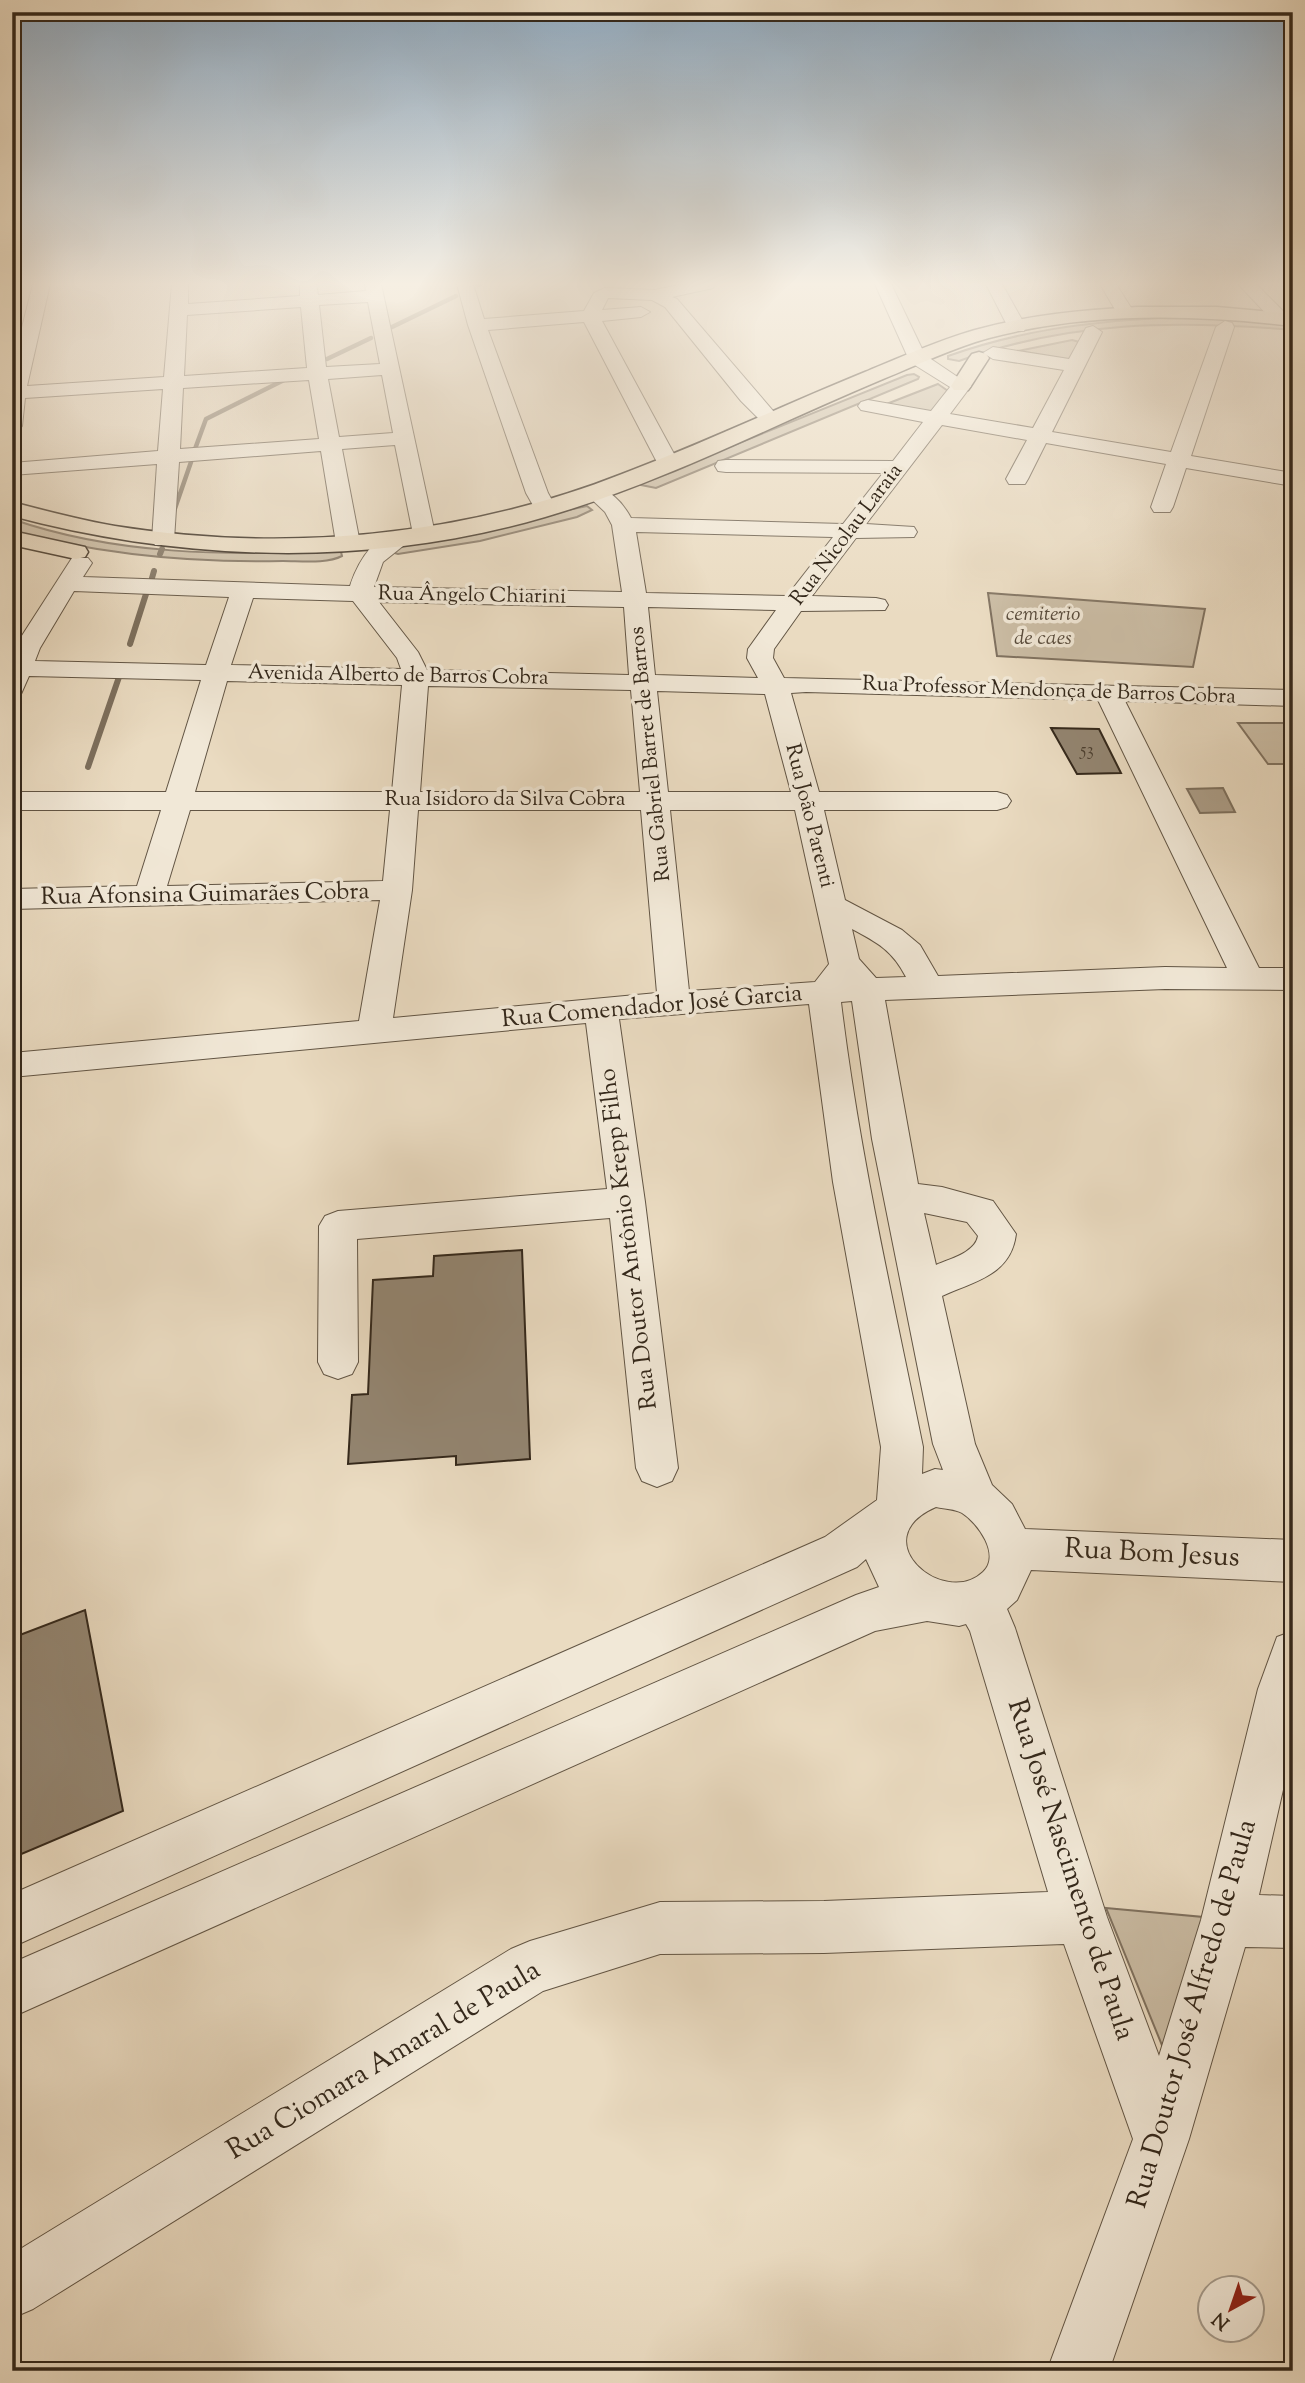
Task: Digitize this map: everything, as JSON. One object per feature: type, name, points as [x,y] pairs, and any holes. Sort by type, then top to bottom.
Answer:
[{"type":"main road","points":[[12,509],[59,523],[163,540],[225,546],[348,543],[489,525],[546,509],[607,511],[771,419],[828,395]]},
{"type":"main road","points":[[844,416],[891,395]]},
{"type":"main road","points":[[701,475],[773,446]]},
{"type":"main road","points":[[201,565],[292,567],[368,564],[507,542],[571,525]]},
{"type":"main road","points":[[12,538],[92,555]]},
{"type":"street","points":[[12,426],[14,395]]},
{"type":"street","points":[[163,540],[170,395]]},
{"type":"street","points":[[321,395],[348,543]]},
{"type":"street","points":[[374,1030],[397,890],[413,667],[360,594],[368,564],[378,551],[413,536],[405,438],[394,395]]},
{"type":"street","points":[[502,395],[537,493],[546,509]]},
{"type":"street","points":[[631,395],[672,474]]},
{"type":"street","points":[[747,395],[771,419]]},
{"type":"street","name":"Rua Nicolau Laraia","points":[[771,679],[760,658],[761,649],[937,418],[946,395]]},
{"type":"street","points":[[1017,479],[1062,395]]},
{"type":"street","points":[[1162,507],[1201,395]]},
{"type":"street","points":[[868,405],[1293,480]]},
{"type":"street","points":[[12,469],[405,438]]},
{"type":"street","points":[[726,466],[898,467]]},
{"type":"street","points":[[607,511],[850,530],[906,531]]},
{"type":"street","name":"Rua Gabriel Barret de Barros","points":[[607,511],[635,599],[674,1003]]},
{"type":"street","points":[[17,664],[67,583],[92,555]]},
{"type":"street","name":"Rua Ângelo Chiarini","points":[[67,583],[360,594],[876,605]]},
{"type":"street","points":[[149,896],[180,801],[219,662],[244,589]]},
{"type":"street","name":"Avenida Alberto de Barros Cobra","points":[[17,664],[219,662],[771,679]]},
{"type":"street","name":"Rua Professor Mendonça de Barros Cobra","points":[[771,679],[806,684],[1293,698]]},
{"type":"street","name":"Rua João Parenti","points":[[771,679],[808,803],[845,981]]},
{"type":"street","points":[[1107,692],[1248,978]]},
{"type":"street","name":"Rua Isidoro da Silva Cobra","points":[[12,802],[997,801]]},
{"type":"street","name":"Rua Afonsina Guimarães Cobra","points":[[12,899],[397,890]]},
{"type":"street","name":"Rua Comendador José Garcia","points":[[12,1065],[674,1003],[845,981],[928,987],[1152,978],[1293,979]]},
{"type":"street","points":[[845,981],[903,1197],[954,1444],[976,1498]]},
{"type":"street","points":[[12,1921],[841,1552],[893,1510],[915,1492],[935,1488],[956,1490],[976,1498],[992,1512],[1005,1529],[1011,1549],[1010,1565],[1004,1580],[994,1592],[979,1601],[962,1605],[944,1605],[926,1600],[908,1588],[893,1573],[884,1554],[883,1535],[893,1510],[902,1447],[851,1182],[845,981]]},
{"type":"street","name":"Rua Doutor Antônio Krepp Filho","points":[[601,1009],[627,1202],[657,1468]]},
{"type":"street","points":[[903,1197],[942,1201],[980,1211],[997,1234],[995,1249],[982,1261],[922,1288]]},
{"type":"street","points":[[338,1362],[338,1226],[627,1202]]},
{"type":"street","name":"Rua Bom Jesus","points":[[1011,1549],[1293,1560]]},
{"type":"street","points":[[12,1990],[873,1610],[926,1600]]},
{"type":"street","name":"Rua José Nascimento de Paula","points":[[979,1601],[992,1628],[1081,1917],[1161,2139]]},
{"type":"street","name":"Rua Doutor José Alfredo de Paula","points":[[1078,2371],[1161,2139],[1227,1920],[1293,1653]]},
{"type":"street","name":"Rua Ciomara Amaral de Paula","points":[[12,2288],[530,1968],[660,1928],[824,1927],[1081,1917]]},
{"type":"street","points":[[1227,1920],[1293,1922]]},
{"type":"lane","points":[[831,905],[891,937],[909,952],[928,987]]},
{"type":"green space","points":[[857,395],[879,395],[656,488],[641,485]]},
{"type":"green space","points":[[909,395],[945,395],[932,414],[884,405]]},
{"type":"green space","points":[[587,506],[592,510],[577,517],[480,541],[398,554],[391,552],[398,546]]},
{"type":"green space","points":[[12,519],[90,540],[131,546],[212,553],[334,551],[341,552],[342,556],[306,562],[214,561],[147,556],[79,546],[12,531]]},
{"type":"green space","name":"cemiterio de caes","points":[[988,593],[1205,609],[1193,667],[997,656]]},
{"type":"green space","points":[[1238,723],[1293,723],[1293,764],[1268,764]]},
{"type":"green space","points":[[1106,1908],[1203,1917],[1168,2060]]},
{"type":"shaded area","points":[[1223,788],[1235,812],[1200,813],[1187,789]]},
{"type":"building","points":[[1051,728],[1099,729],[1121,773],[1077,774]]},
{"type":"building","points":[[522,1250],[530,1459],[456,1465],[456,1456],[348,1464],[352,1395],[368,1394],[373,1280],[433,1276],[434,1256]]},
{"type":"building","points":[[85,1610],[123,1811],[12,1858],[12,1638]]},
{"type":"waterway","points":[[195,449],[206,419],[254,395]]},
{"type":"waterway","points":[[172,517],[191,462]]},
{"type":"waterway","points":[[160,554],[162,549]]},
{"type":"waterway","points":[[152,578],[154,571]]},
{"type":"waterway","points":[[130,644],[146,594]]},
{"type":"waterway","points":[[88,767],[119,677]]}]
